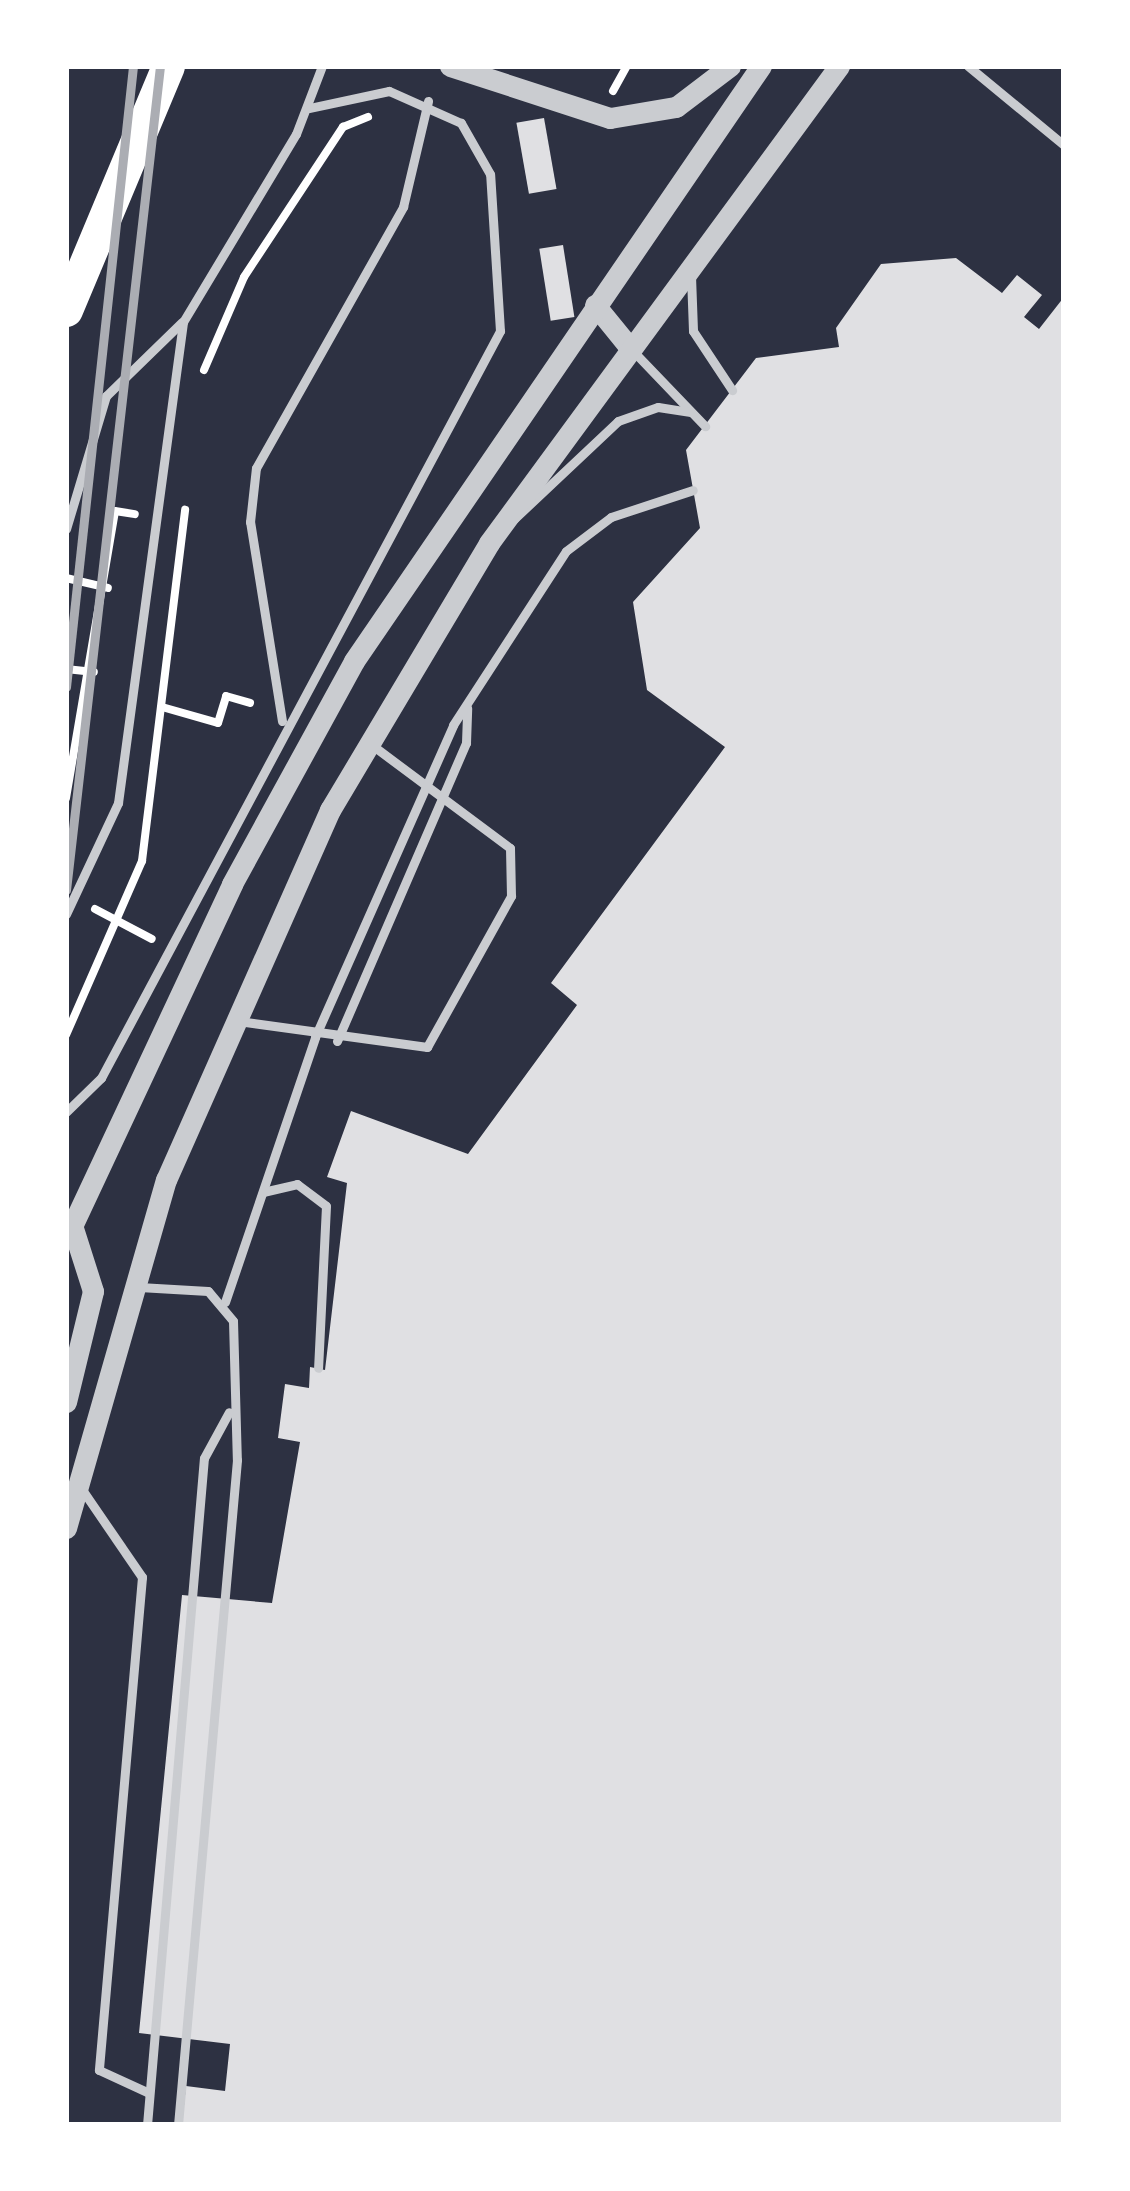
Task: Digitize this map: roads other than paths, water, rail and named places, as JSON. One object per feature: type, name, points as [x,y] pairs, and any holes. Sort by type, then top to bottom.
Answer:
[{"type":"highway","points":[[66,310],[168,66]]},
{"type":"street","points":[[450,66],[587,114],[632,118],[676,106],[730,66]]},
{"type":"street","points":[[66,1402],[93,1291],[68,1227],[290,771],[421,553],[761,66]]},
{"type":"street","points":[[66,1528],[128,1287],[230,1020],[368,742],[503,523],[839,66]]},
{"type":"street","points":[[595,305],[630,348]]},
{"type":"lane","points":[[66,529],[106,396],[183,322],[309,108],[322,66]]},
{"type":"lane","points":[[968,66],[1064,145]]},
{"type":"lane","points":[[66,1112],[101,1078],[281,729],[500,331],[490,174],[461,123],[428,101],[368,91],[309,108]]},
{"type":"lane","points":[[281,729],[250,522],[256,468],[403,207],[428,101]]},
{"type":"lane","points":[[692,266],[693,332],[732,390]]},
{"type":"lane","points":[[66,914],[116,815],[183,322]]},
{"type":"lane","points":[[630,348],[705,426]]},
{"type":"lane","points":[[503,523],[549,497],[618,421],[658,407],[691,412]]},
{"type":"lane","points":[[178,2125],[237,1460],[229,1412],[225,1302],[315,1036],[426,783],[467,708],[566,551],[611,517],[693,490]]},
{"type":"lane","points":[[337,1041],[444,796],[467,708]]},
{"type":"lane","points":[[230,1020],[411,1051],[439,1037],[511,896],[510,848],[368,742]]},
{"type":"lane","points":[[262,1192],[309,1188],[329,1218],[318,1368]]},
{"type":"lane","points":[[128,1287],[192,1286],[225,1302]]},
{"type":"lane","points":[[146,2125],[204,1458],[229,1412]]},
{"type":"lane","points":[[75,1480],[142,1576],[99,2070],[148,2092]]},
{"type":"railway","points":[[66,687],[133,66]]},
{"type":"railway","points":[[66,890],[160,66]]}]
